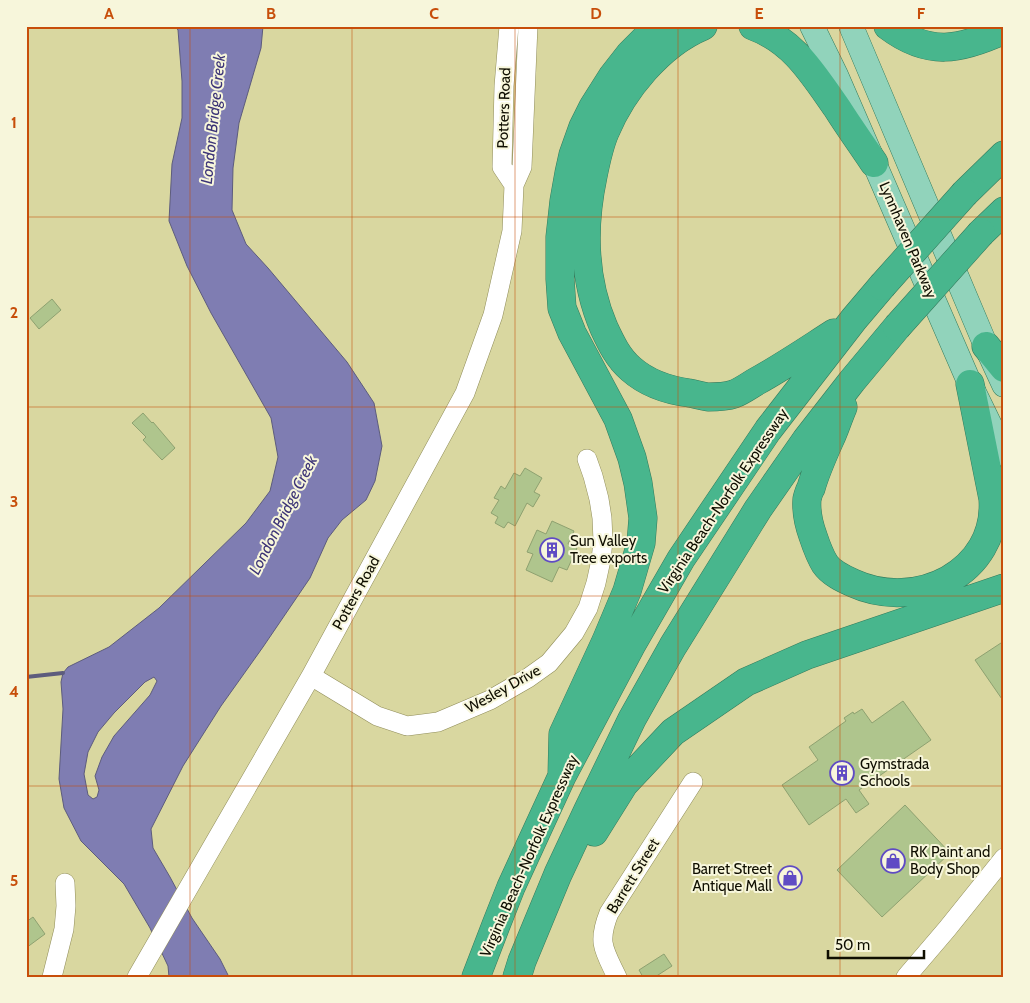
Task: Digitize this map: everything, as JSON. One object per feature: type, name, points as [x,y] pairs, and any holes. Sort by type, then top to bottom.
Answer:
[{"type":"highway","points":[[612,77],[619,49],[633,26]]},
{"type":"highway","points":[[562,776],[563,734],[627,591],[641,542],[643,518],[632,458],[618,418],[572,333],[562,308],[560,237],[564,201],[573,154],[593,106],[630,54],[658,26]]},
{"type":"highway","points":[[703,26],[684,36],[644,70],[615,110],[597,157],[588,198],[586,247],[593,295],[611,344],[618,356],[629,368],[645,380],[676,392],[709,397],[734,394],[783,367],[854,319]]},
{"type":"highway","points":[[753,26],[782,40],[797,54],[814,74],[874,163]]},
{"type":"highway","points":[[888,26],[900,36],[915,42],[947,47],[965,46],[1004,30]]},
{"type":"highway","name":"Virginia Beach-Norfolk Expressway","points":[[476,977],[511,887],[562,776],[632,644],[681,559],[768,430],[854,319],[965,194],[1004,155]]},
{"type":"highway","points":[[517,977],[558,874],[632,719],[673,646],[758,509],[806,440],[852,381],[897,327],[996,219]]},
{"type":"highway","points":[[986,346],[1004,368]]},
{"type":"highway","points":[[852,381],[833,433],[814,476],[807,498],[808,516],[816,545],[825,564],[830,569],[861,587],[896,593],[914,592],[950,579],[972,562],[982,550],[989,536],[994,508],[993,499],[970,384]]},
{"type":"highway","points":[[539,920],[624,784],[673,732],[746,682],[807,654],[1004,588]]},
{"type":"main road","name":"Lynnhaven Parkway","points":[[812,26],[836,75],[970,384],[1004,454]]},
{"type":"main road","name":"Lynnhaven Parkway","points":[[851,26],[986,346],[1004,384]]},
{"type":"street","name":"Potters Road","points":[[509,26],[504,86],[502,168],[514,186]]},
{"type":"street","name":"Potters Road","points":[[137,977],[311,676],[465,393],[493,316],[512,230],[514,186],[522,166],[528,26]]},
{"type":"street","name":"Wesley Drive","points":[[311,676],[377,716],[407,726],[438,722],[482,703],[528,678],[549,662],[574,633],[588,608],[601,560],[603,541],[602,518],[596,484],[587,459]]},
{"type":"street","name":"Barrett Street","points":[[617,977],[604,949],[602,936],[609,913],[693,782]]},
{"type":"street","points":[[906,977],[1004,858]]},
{"type":"street","points":[[52,977],[64,929],[65,883]]},
{"type":"water","name":"London Bridge Creek","points":[[175,26],[263,26],[261,48],[239,123],[233,168],[232,210],[246,244],[347,362],[374,403],[382,446],[375,481],[366,500],[342,520],[328,538],[310,578],[221,706],[183,766],[151,829],[153,848],[192,918],[220,959],[229,977],[169,977],[168,966],[150,928],[124,884],[81,841],[64,808],[59,779],[63,709],[61,682],[63,673],[68,667],[109,647],[159,608],[246,523],[270,491],[278,457],[271,418],[211,313],[187,266],[169,221],[172,164],[182,118],[182,81],[178,30]],"holes":[[[154,677],[157,681],[150,695],[114,736],[102,757],[95,776],[99,790],[97,797],[93,799],[88,795],[84,774],[88,752],[98,732],[145,682]]]},
{"type":"building","points":[[52,299],[61,310],[39,329],[30,318]]},
{"type":"building","points":[[143,413],[175,448],[162,460],[143,440],[146,437],[132,423]]},
{"type":"building","points":[[525,468],[542,478],[534,492],[540,495],[533,507],[527,503],[515,526],[508,522],[504,528],[495,523],[498,517],[491,513],[499,500],[494,498],[501,486],[505,489],[514,473],[520,476]]},
{"type":"building","name":"Sun Valley Tree exports","points":[[552,521],[574,531],[568,544],[577,548],[567,570],[559,567],[552,582],[526,570],[533,554],[527,552],[537,530],[546,534]]},
{"type":"building","points":[[1004,641],[1004,702],[975,660]]},
{"type":"building","name":"Gymstrada Schools","points":[[903,701],[931,740],[859,790],[869,804],[856,813],[846,799],[809,825],[782,785],[818,760],[809,747],[846,721],[844,718],[853,712],[854,714],[862,709],[872,723]]},
{"type":"building","name":"RK Paint and Body Shop","points":[[905,805],[950,853],[882,917],[837,870]]},
{"type":"building","points":[[33,917],[45,934],[26,948],[26,922]]},
{"type":"building","points":[[664,954],[672,966],[655,977],[643,977],[639,970]]},
{"type":"waterway","points":[[26,677],[63,673]]},
{"type":"place","name":"Sun Valley Tree exports","points":[[552,550]]},
{"type":"place","name":"Gymstrada Schools","points":[[842,773]]},
{"type":"place","name":"RK Paint and Body Shop","points":[[893,861]]},
{"type":"place","name":"Barret Street Antique Mall","points":[[790,878]]}]
